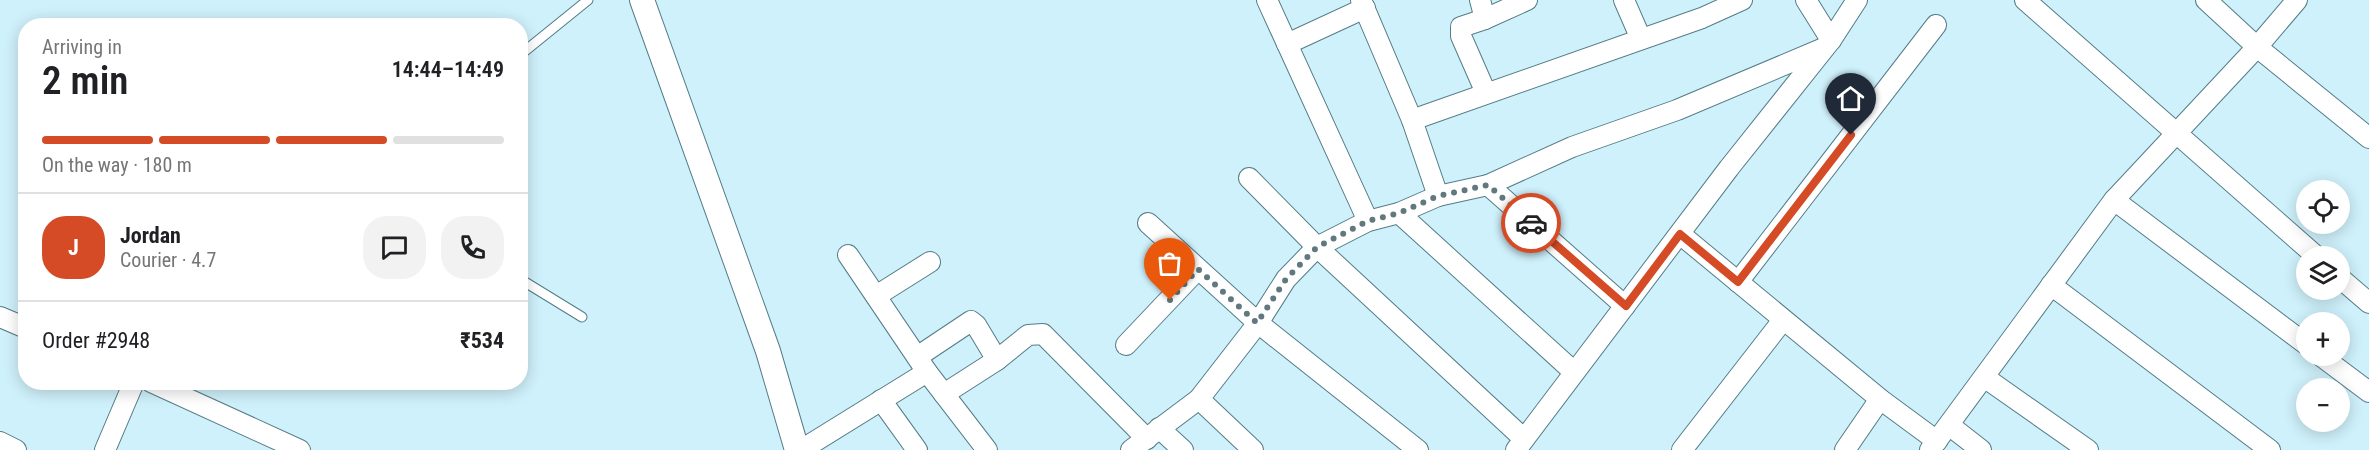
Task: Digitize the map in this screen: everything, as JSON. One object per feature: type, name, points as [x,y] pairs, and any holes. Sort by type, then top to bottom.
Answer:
[{"type":"street","points":[[642,0],[768,351],[799,450],[881,400],[971,321],[997,360]]},
{"type":"street","points":[[1267,0],[1368,221]]},
{"type":"street","points":[[1479,0],[1485,19]]},
{"type":"street","points":[[1486,93],[1460,32],[1464,25],[1485,19],[1527,0]]},
{"type":"street","points":[[1624,0],[1641,39]]},
{"type":"street","points":[[1412,120],[1641,39],[1698,9],[1742,0]]},
{"type":"street","points":[[1806,0],[1827,44]]},
{"type":"street","points":[[1249,178],[1520,445],[1827,44],[1857,0]]},
{"type":"street","points":[[2025,0],[2305,246]]},
{"type":"street","points":[[2206,0],[2258,47],[2369,138]]},
{"type":"street","points":[[1939,439],[2114,200],[2258,47],[2297,0]]},
{"type":"street","points":[[1287,44],[1363,4],[1412,120],[1438,196]]},
{"type":"street","points":[[1738,282],[1936,25]]},
{"type":"street","points":[[1146,439],[1199,399],[1257,323],[1286,279],[1317,247],[1368,221],[1399,213],[1438,196],[1488,185],[1572,147],[1677,110],[1827,44]]},
{"type":"street","points":[[1488,185],[1626,306]]},
{"type":"street","points":[[2114,200],[2296,337]]},
{"type":"street","points":[[1399,213],[1574,372]]},
{"type":"street","points":[[1148,223],[1257,323],[1418,450]]},
{"type":"street","points":[[1680,234],[1880,399],[1939,439],[1981,450]]},
{"type":"street","points":[[848,255],[922,364],[987,450]]},
{"type":"street","points":[[876,296],[930,262]]},
{"type":"street","points":[[1126,345],[1198,269]]},
{"type":"street","points":[[2051,285],[2270,450]]},
{"type":"street","points":[[2350,287],[2369,303]]},
{"type":"street","points":[[0,316],[18,324]]},
{"type":"street","points":[[1682,450],[1783,320]]},
{"type":"street","points":[[944,394],[997,360],[1028,335],[1043,334],[1146,439],[1183,450]]},
{"type":"street","points":[[2334,366],[2369,392]]},
{"type":"street","points":[[1984,376],[2088,450]]},
{"type":"street","points":[[105,450],[131,390]]},
{"type":"street","points":[[169,390],[300,450]]},
{"type":"street","points":[[1199,399],[1253,450]]},
{"type":"street","points":[[1845,450],[1880,399]]},
{"type":"street","points":[[881,400],[917,450]]},
{"type":"street","points":[[0,442],[16,450]]},
{"type":"lane","points":[[528,49],[588,0]]},
{"type":"lane","points":[[528,284],[582,317]]},
{"type":"way so far","points":[[1170,300],[1198,269],[1257,323],[1286,279],[1317,247],[1368,221],[1399,213],[1438,196],[1488,185],[1531,223]]},
{"type":"route","points":[[1531,223],[1626,306],[1680,234],[1738,282],[1851,135]]}]
